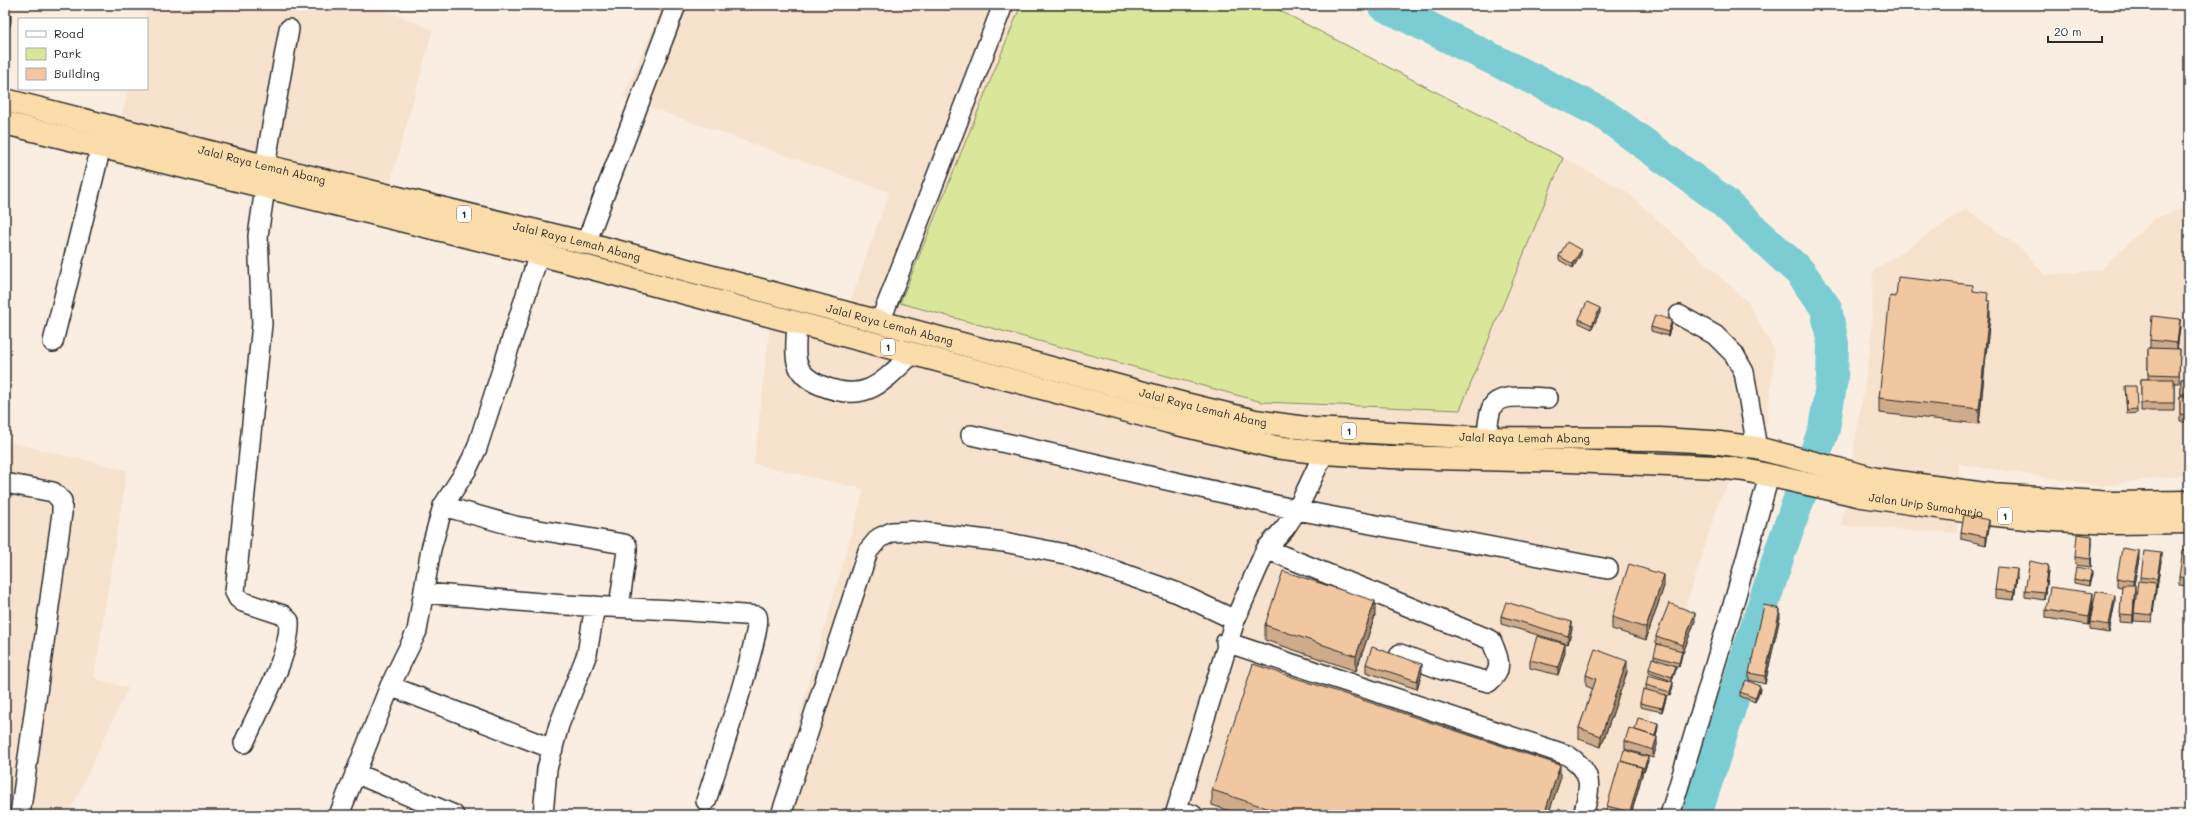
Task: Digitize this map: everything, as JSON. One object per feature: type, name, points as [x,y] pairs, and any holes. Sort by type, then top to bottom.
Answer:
[{"type":"highway","name":"Jalal Raya Lemah Abang","points":[[5,100],[265,177],[539,254],[1209,432],[1275,447],[1324,453],[1390,457],[1570,461],[1717,467],[1777,478]]},
{"type":"highway","name":"Jalal Raya Lemah Abang","points":[[5,123],[101,147],[265,177],[586,243],[1177,402],[1255,421],[1313,429],[1486,438],[1660,439],[1712,442],[1757,448],[1788,456]]},
{"type":"highway","name":"Jalan Urip Sumaharjo","points":[[1788,456],[1824,478],[1916,505],[2035,519],[2114,523],[2189,522]]},
{"type":"highway","name":"Jalan Urip Sumaharjo","points":[[1777,478],[1824,478],[1904,484],[1992,495],[2113,503],[2189,502]]},
{"type":"street","points":[[586,243],[676,5]]},
{"type":"street","points":[[880,322],[1003,5]]},
{"type":"street","points":[[244,743],[286,648],[290,628],[289,621],[283,615],[243,602],[238,598],[235,592],[262,324],[258,236],[265,177],[289,29]]},
{"type":"street","points":[[53,342],[101,147]]},
{"type":"street","points":[[339,815],[390,686],[417,631],[431,549],[443,506],[468,469],[477,448],[539,254]]},
{"type":"street","points":[[1679,315],[1715,335],[1734,354],[1744,372],[1757,448]]},
{"type":"street","points":[[797,322],[797,362],[803,374],[813,382],[832,390],[854,394],[870,390],[882,384],[912,354]]},
{"type":"street","points":[[1486,438],[1492,407],[1498,400],[1506,398],[1548,398]]},
{"type":"street","points":[[971,435],[1298,510],[1608,569]]},
{"type":"street","points":[[1182,813],[1226,642],[1266,549],[1285,528],[1298,510],[1324,453]]},
{"type":"street","points":[[1670,815],[1736,595],[1777,478]]},
{"type":"street","points":[[5,483],[53,492],[62,501],[62,512],[20,815]]},
{"type":"street","points":[[443,506],[515,526],[624,544],[627,546],[628,551],[619,607]]},
{"type":"street","points":[[781,815],[868,551],[879,538],[892,532],[912,531],[1004,542],[1070,555],[1178,593],[1235,620]]},
{"type":"street","points":[[1266,549],[1491,640],[1500,660],[1496,677],[1489,682],[1443,670],[1400,654]]},
{"type":"street","points":[[424,593],[595,606],[754,615],[758,618],[752,651],[706,801]]},
{"type":"street","points":[[543,815],[547,769],[559,725],[587,654],[595,606]]},
{"type":"street","points":[[1226,642],[1567,755],[1580,763],[1588,774],[1588,798],[1583,815]]},
{"type":"street","points":[[390,686],[552,749]]},
{"type":"street","points":[[355,774],[454,815]]},
{"type":"shaded area","points":[[148,5],[374,5],[433,30],[379,223],[110,163],[128,90],[148,90],[148,18],[145,18]]},
{"type":"shaded area","points":[[663,5],[1021,5],[900,303],[1262,402],[1460,410],[1563,158],[1626,191],[1748,302],[1775,352],[1766,427],[1720,499],[1619,815],[771,815],[864,489],[754,464],[771,316],[839,334],[889,192],[623,98]]},
{"type":"shaded area","points":[[2189,206],[2189,474],[2101,486],[1959,464],[1957,533],[1841,526],[1871,346],[1873,271],[1966,209],[2022,249],[2045,275],[2100,270],[2155,218]]},
{"type":"shaded area","points":[[5,441],[127,470],[94,678],[128,688],[73,805],[70,815],[5,815]]},
{"type":"green space","points":[[1021,5],[1269,5],[1563,158],[1460,410],[1262,402],[900,303]]},
{"type":"building","points":[[5,12],[11,14],[5,34]]},
{"type":"building","points":[[1567,242],[1581,250],[1573,264],[1559,256]]},
{"type":"building","points":[[1898,277],[1973,285],[1973,291],[1988,293],[1987,301],[1990,301],[1979,409],[1879,398],[1890,296],[1896,297]]},
{"type":"building","points":[[1587,302],[1600,308],[1592,325],[1579,319]]},
{"type":"building","points":[[1655,315],[1672,320],[1668,332],[1651,327]]},
{"type":"building","points":[[2152,316],[2180,319],[2177,343],[2150,340]]},
{"type":"building","points":[[2187,326],[2189,326],[2189,355],[2186,355]]},
{"type":"building","points":[[2148,348],[2180,349],[2179,375],[2148,374]]},
{"type":"building","points":[[2189,365],[2189,376],[2187,375]]},
{"type":"building","points":[[2141,379],[2174,379],[2174,403],[2141,403]]},
{"type":"building","points":[[2181,379],[2189,379],[2189,394],[2181,394]]},
{"type":"building","points":[[2125,386],[2136,386],[2137,409],[2127,410]]},
{"type":"building","points":[[2180,396],[2189,396],[2189,415],[2180,414]]},
{"type":"building","points":[[1964,515],[1989,520],[1986,537],[1961,532]]},
{"type":"building","points":[[2077,534],[2092,536],[2091,559],[2075,557]]},
{"type":"building","points":[[2122,548],[2139,551],[2133,581],[2117,578]]},
{"type":"building","points":[[2183,550],[2189,551],[2189,578],[2179,577]]},
{"type":"building","points":[[2144,551],[2161,553],[2157,579],[2141,577]]},
{"type":"building","points":[[2030,561],[2048,565],[2044,592],[2025,590]]},
{"type":"building","points":[[1629,564],[1664,575],[1646,628],[1612,617]]},
{"type":"building","points":[[1998,567],[2017,569],[2014,592],[1995,590]]},
{"type":"building","points":[[2076,567],[2092,570],[2089,582],[2074,579]]},
{"type":"building","points":[[1283,571],[1375,601],[1356,656],[1265,625]]},
{"type":"building","points":[[2138,581],[2156,583],[2152,615],[2134,613]]},
{"type":"building","points":[[2122,585],[2135,585],[2133,615],[2120,614]]},
{"type":"building","points":[[2050,587],[2093,593],[2089,617],[2046,610]]},
{"type":"building","points":[[2096,591],[2115,595],[2109,625],[2090,622]]},
{"type":"building","points":[[1506,602],[1572,622],[1568,636],[1501,616]]},
{"type":"building","points":[[1669,603],[1695,613],[1683,645],[1656,636]]},
{"type":"building","points":[[1764,605],[1780,609],[1765,676],[1749,673]]},
{"type":"building","points":[[2189,618],[2189,639],[2187,639]]},
{"type":"building","points":[[1537,636],[1565,644],[1558,667],[1530,660]]},
{"type":"building","points":[[1657,644],[1682,651],[1679,663],[1654,656]]},
{"type":"building","points":[[1372,647],[1422,664],[1417,681],[1366,664]]},
{"type":"building","points":[[1595,649],[1627,661],[1601,736],[1579,728],[1596,679],[1586,675]]},
{"type":"building","points":[[1652,658],[1676,666],[1672,677],[1649,669]]},
{"type":"building","points":[[1253,664],[1560,765],[1544,815],[1288,815],[1212,790]]},
{"type":"building","points":[[1648,675],[1673,682],[1670,692],[1646,685]]},
{"type":"building","points":[[1746,680],[1760,686],[1755,698],[1740,692]]},
{"type":"building","points":[[1643,689],[1666,695],[1662,708],[1640,703]]},
{"type":"building","points":[[1638,718],[1658,723],[1655,736],[1635,730]]},
{"type":"building","points":[[1629,728],[1657,737],[1653,750],[1625,741]]},
{"type":"building","points":[[1624,750],[1648,757],[1644,768],[1621,761]]},
{"type":"building","points":[[1620,761],[1642,767],[1630,812],[1607,806]]},
{"type":"waterway","points":[[1383,5],[1602,113],[1719,198],[1800,272],[1826,308],[1833,344],[1832,379],[1824,429],[1780,552],[1696,815]]}]
